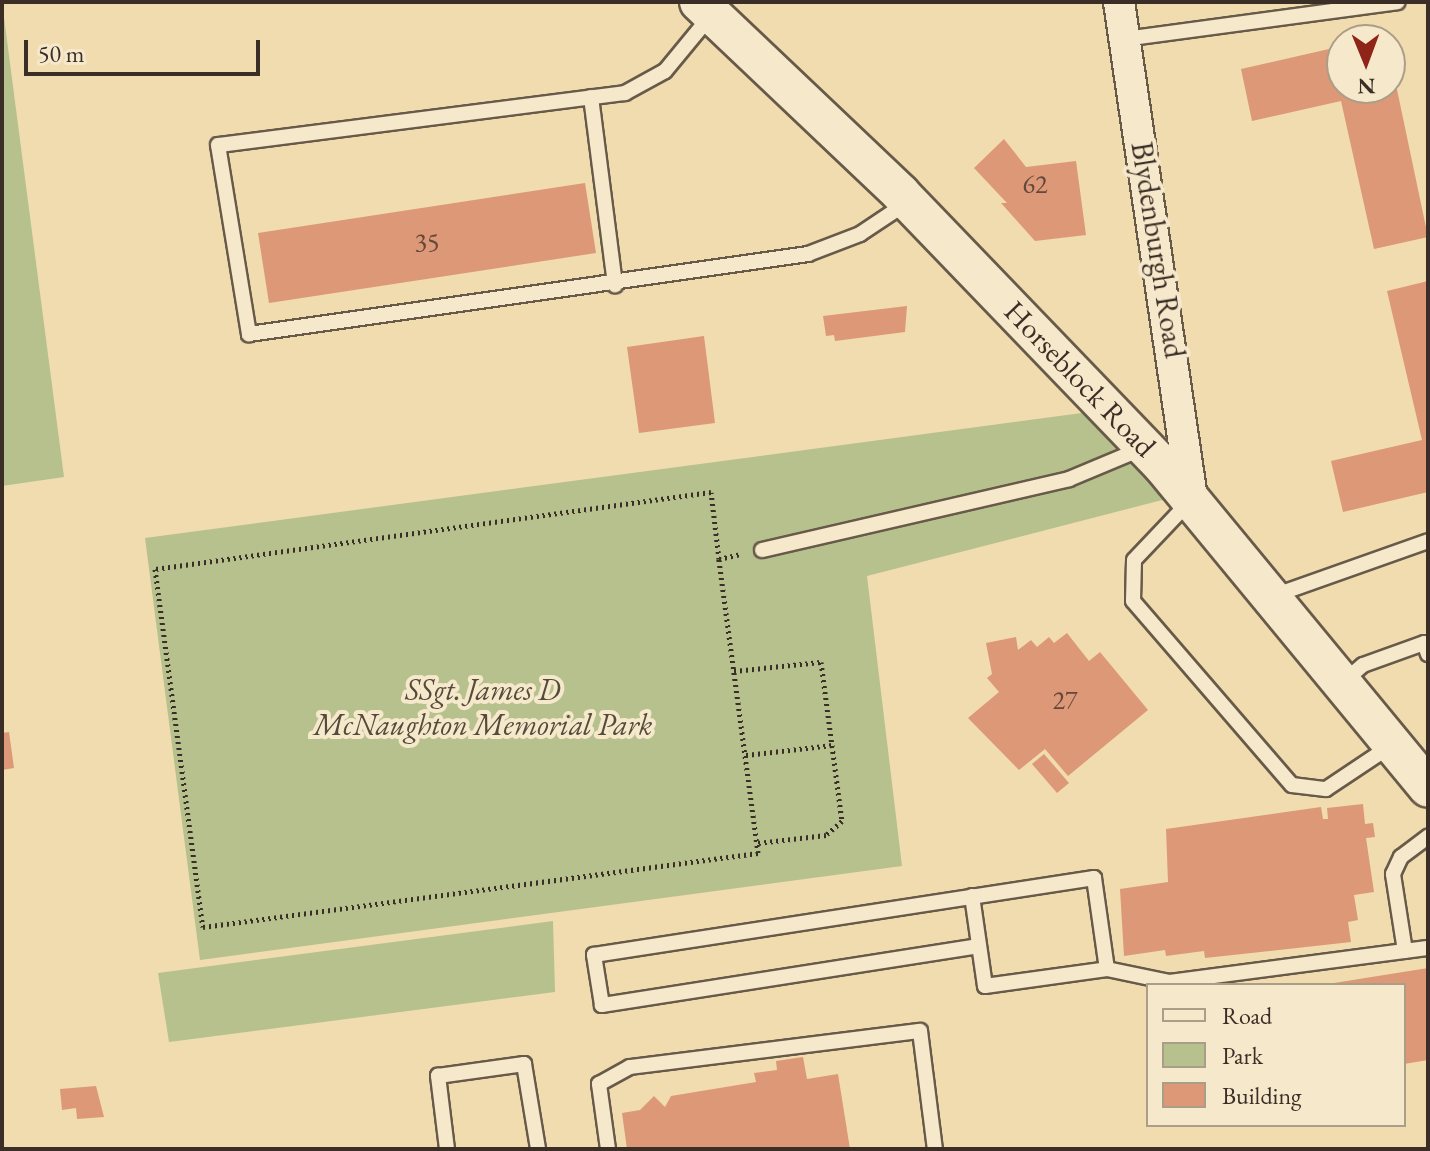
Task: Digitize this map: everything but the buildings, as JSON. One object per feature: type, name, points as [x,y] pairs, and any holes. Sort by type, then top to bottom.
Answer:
[{"type":"street","name":"Blydenburgh Road","points":[[1119,2],[1192,498]]},
{"type":"street","name":"Horseblock Road","points":[[705,8],[908,201],[1145,447],[1192,498],[1268,597],[1428,788]]},
{"type":"lane","points":[[1125,39],[1398,2]]},
{"type":"lane","points":[[705,8],[665,71],[647,84],[591,97],[218,145],[249,334],[615,285],[808,254],[860,234],[908,201]]},
{"type":"lane","points":[[591,97],[615,285]]},
{"type":"lane","points":[[762,550],[1069,479],[1145,447]]},
{"type":"lane","points":[[1192,498],[1134,560],[1133,601],[1292,785],[1326,789],[1393,744]]},
{"type":"lane","points":[[1268,597],[1428,541]]},
{"type":"lane","points":[[1341,684],[1363,665],[1424,643],[1428,654]]},
{"type":"lane","points":[[1405,951],[1393,874],[1401,857],[1428,837]]},
{"type":"lane","points":[[979,946],[602,1005],[594,955],[1094,878],[1107,969]]},
{"type":"lane","points":[[972,896],[985,986],[1107,969],[1169,982],[1428,948]]},
{"type":"lane","points":[[608,1149],[599,1084],[630,1067],[920,1031],[935,1149]]},
{"type":"lane","points":[[447,1149],[438,1076],[524,1064],[538,1149]]},
{"type":"path","points":[[711,492],[719,559],[758,853],[203,927],[155,569],[711,492]]},
{"type":"path","points":[[719,559],[762,550]]},
{"type":"path","points":[[734,671],[821,662],[842,821],[837,829],[826,835],[757,843]]},
{"type":"path","points":[[745,755],[832,745]]},
{"type":"green space","points":[[2,2],[64,477],[2,486]]},
{"type":"green space","name":"SSgt. James D McNaughton Memorial Park","points":[[1097,411],[1170,498],[867,576],[902,866],[200,960],[145,538]]},
{"type":"green space","points":[[553,921],[555,992],[169,1042],[158,973]]}]
